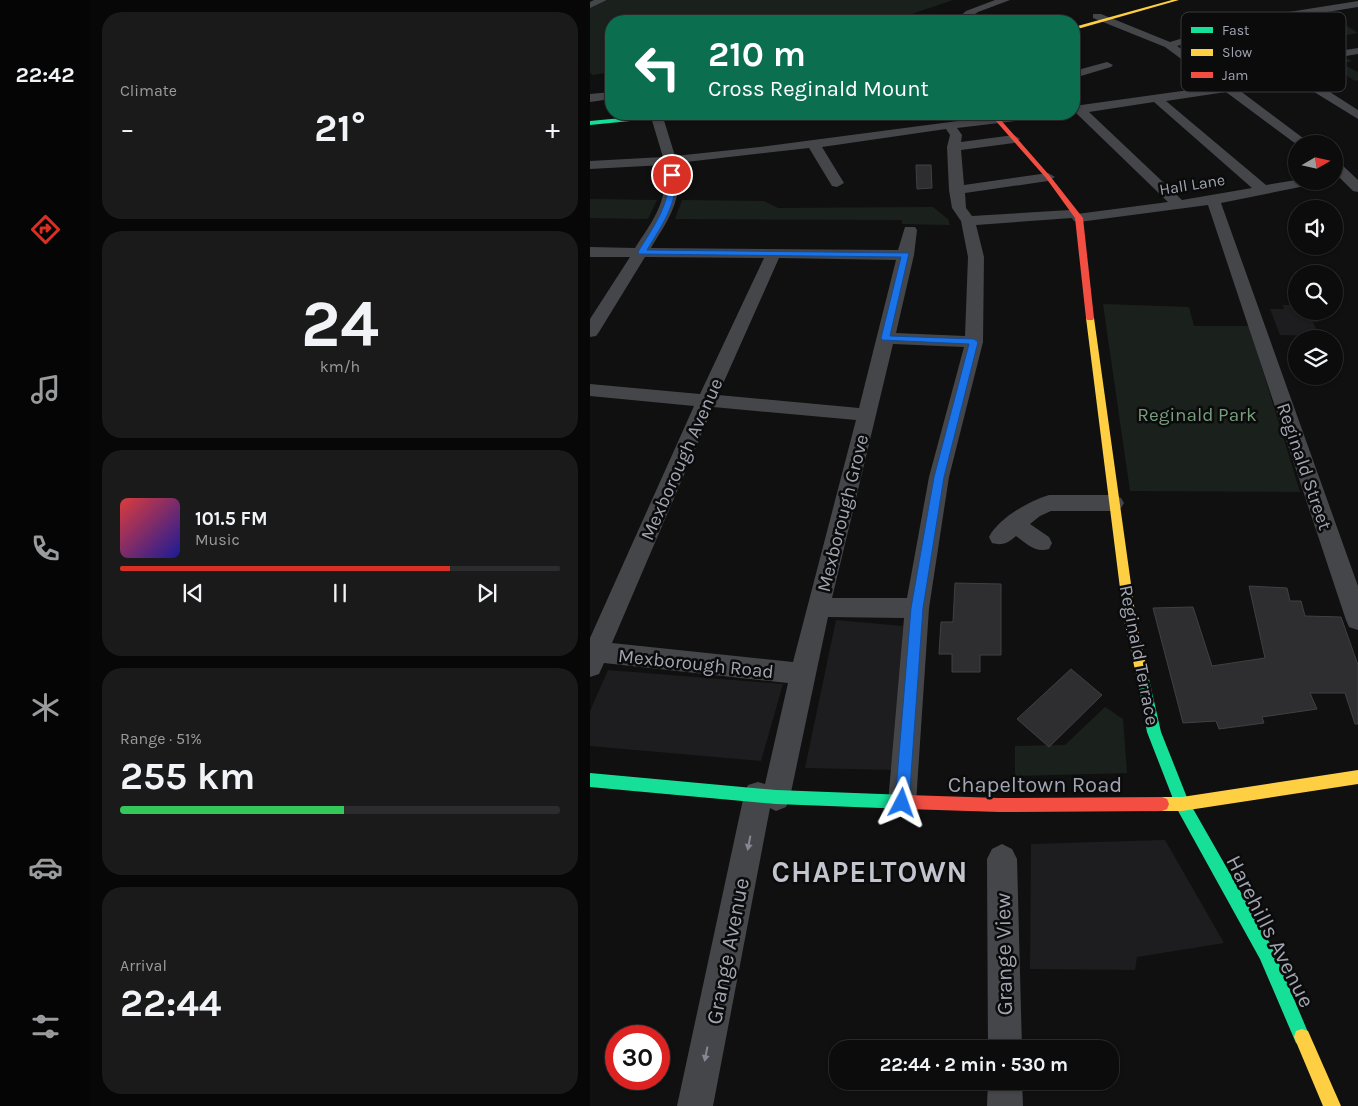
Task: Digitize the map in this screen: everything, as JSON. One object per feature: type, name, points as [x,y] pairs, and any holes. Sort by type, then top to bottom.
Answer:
[{"type":"main road","points":[[1080,27],[1151,0]]},
{"type":"main road","points":[[1080,21],[1102,18],[1177,0]]},
{"type":"main road","points":[[590,115],[605,114]]},
{"type":"main road","points":[[590,123],[615,120]]},
{"type":"main road","points":[[997,120],[1048,177],[1076,215]]},
{"type":"main road","name":"Reginald Terrace","points":[[1076,215],[1130,620],[1156,738],[1182,804]]},
{"type":"main road","name":"Chapeltown Road","points":[[590,780],[767,796],[999,806],[1182,804],[1358,777]]},
{"type":"main road","name":"Harehills Avenue","points":[[1182,804],[1266,953],[1332,1106]]},
{"type":"street","points":[[590,5],[602,0]]},
{"type":"street","points":[[968,15],[1005,0]]},
{"type":"street","points":[[1296,12],[1358,4]]},
{"type":"street","points":[[1102,18],[1169,45],[1181,53]]},
{"type":"street","points":[[1169,45],[1181,42]]},
{"type":"street","points":[[1080,73],[1107,65]]},
{"type":"street","points":[[1080,110],[1204,92]]},
{"type":"street","points":[[1236,92],[1293,135]]},
{"type":"street","points":[[1322,92],[1358,115]]},
{"type":"street","points":[[590,98],[605,97]]},
{"type":"street","points":[[1157,99],[1264,190]]},
{"type":"street","points":[[1080,113],[1178,204]]},
{"type":"street","points":[[590,332],[668,210],[673,190],[671,160],[658,120]]},
{"type":"street","points":[[590,165],[671,160],[814,145],[988,120]]},
{"type":"street","points":[[902,803],[917,608],[939,477],[974,342],[976,256],[968,221],[959,208],[956,190],[954,147],[956,135],[949,125]]},
{"type":"street","points":[[954,147],[1014,139]]},
{"type":"street","points":[[814,145],[837,183]]},
{"type":"street","points":[[1346,174],[1358,188]]},
{"type":"street","points":[[956,190],[1048,177]]},
{"type":"street","name":"Hall Lane","points":[[968,221],[1076,215],[1178,204],[1213,200],[1288,185]]},
{"type":"street","name":"Reginald Street","points":[[1213,200],[1358,620]]},
{"type":"street","name":"Mexborough Grove","points":[[767,796],[802,674],[886,338],[906,255],[910,230]]},
{"type":"street","points":[[590,252],[906,255]]},
{"type":"street","name":"Mexborough Avenue","points":[[592,656],[774,254]]},
{"type":"street","points":[[886,338],[974,342]]},
{"type":"street","points":[[590,390],[867,415]]},
{"type":"street","points":[[1041,543],[1008,530],[1032,510],[1049,503],[1114,503]]},
{"type":"street","points":[[818,607],[917,608]]},
{"type":"street","name":"Mexborough Road","points":[[592,656],[802,674]]},
{"type":"street","name":"Grange Avenue","points":[[695,1106],[767,796]]},
{"type":"street","name":"Grange View","points":[[1002,859],[1005,1040]]},
{"type":"street","points":[[1005,1090],[1006,1106]]},
{"type":"shaded area","points":[[1283,305],[1288,305],[1288,320],[1318,320],[1319,322],[1313,322],[1316,330],[1288,330],[1288,335],[1280,335],[1270,309],[1284,309]]},
{"type":"shaded area","points":[[836,620],[903,626],[894,770],[805,768]]},
{"type":"shaded area","points":[[608,670],[783,684],[761,761],[590,746],[590,711]]},
{"type":"shaded area","points":[[1165,840],[1224,943],[1137,957],[1135,970],[1030,969],[1031,844]]},
{"type":"green space","points":[[608,0],[953,0],[909,15],[605,15],[605,73],[593,75],[590,73],[590,7]]},
{"type":"green space","points":[[1347,26],[1358,33],[1346,35]]},
{"type":"green space","points":[[1346,66],[1358,72],[1358,80],[1355,81],[1346,75]]},
{"type":"green space","points":[[590,199],[657,200],[648,219],[590,218]]},
{"type":"green space","points":[[682,200],[764,201],[778,208],[933,207],[948,219],[950,225],[902,224],[902,220],[675,219]]},
{"type":"green space","name":"Reginald Park","points":[[1103,304],[1189,307],[1194,326],[1249,326],[1300,492],[1130,491]]},
{"type":"green space","points":[[1105,707],[1123,719],[1127,773],[1015,776],[1015,746],[1065,745]]},
{"type":"building","points":[[916,165],[931,165],[932,188],[917,189]]},
{"type":"building","points":[[955,583],[1001,584],[1001,655],[980,655],[980,672],[952,672],[952,654],[939,654],[941,622],[953,622]]},
{"type":"building","points":[[1249,586],[1287,588],[1290,601],[1301,601],[1305,616],[1341,617],[1358,665],[1358,724],[1355,724],[1345,693],[1310,693],[1317,709],[1262,717],[1264,723],[1219,729],[1216,721],[1183,723],[1153,608],[1193,607],[1212,666],[1265,658]]},
{"type":"building","points":[[1071,669],[1102,695],[1049,747],[1017,719]]},
{"type":"traffic: fast","points":[[590,123],[620,120]]},
{"type":"traffic: fast","points":[[1143,679],[1154,732],[1182,804],[1266,953],[1302,1037]]},
{"type":"traffic: fast","points":[[590,780],[776,797],[907,802]]},
{"type":"traffic: slow","points":[[1080,27],[1177,0]]},
{"type":"traffic: slow","points":[[1090,318],[1130,620],[1143,679]]},
{"type":"traffic: slow","points":[[1162,804],[1182,804],[1358,777]]},
{"type":"traffic: slow","points":[[1302,1037],[1332,1106]]},
{"type":"traffic: jam","points":[[998,120],[1048,177],[1079,218],[1090,318]]},
{"type":"traffic: jam","points":[[907,802],[999,805],[1162,804]]},
{"type":"district","name":"CHAPELTOWN","points":[[870,872]]},
{"type":"route","points":[[672,175],[673,190],[668,210],[642,252],[906,255],[886,338],[974,342],[939,477],[917,608],[902,803]]}]
